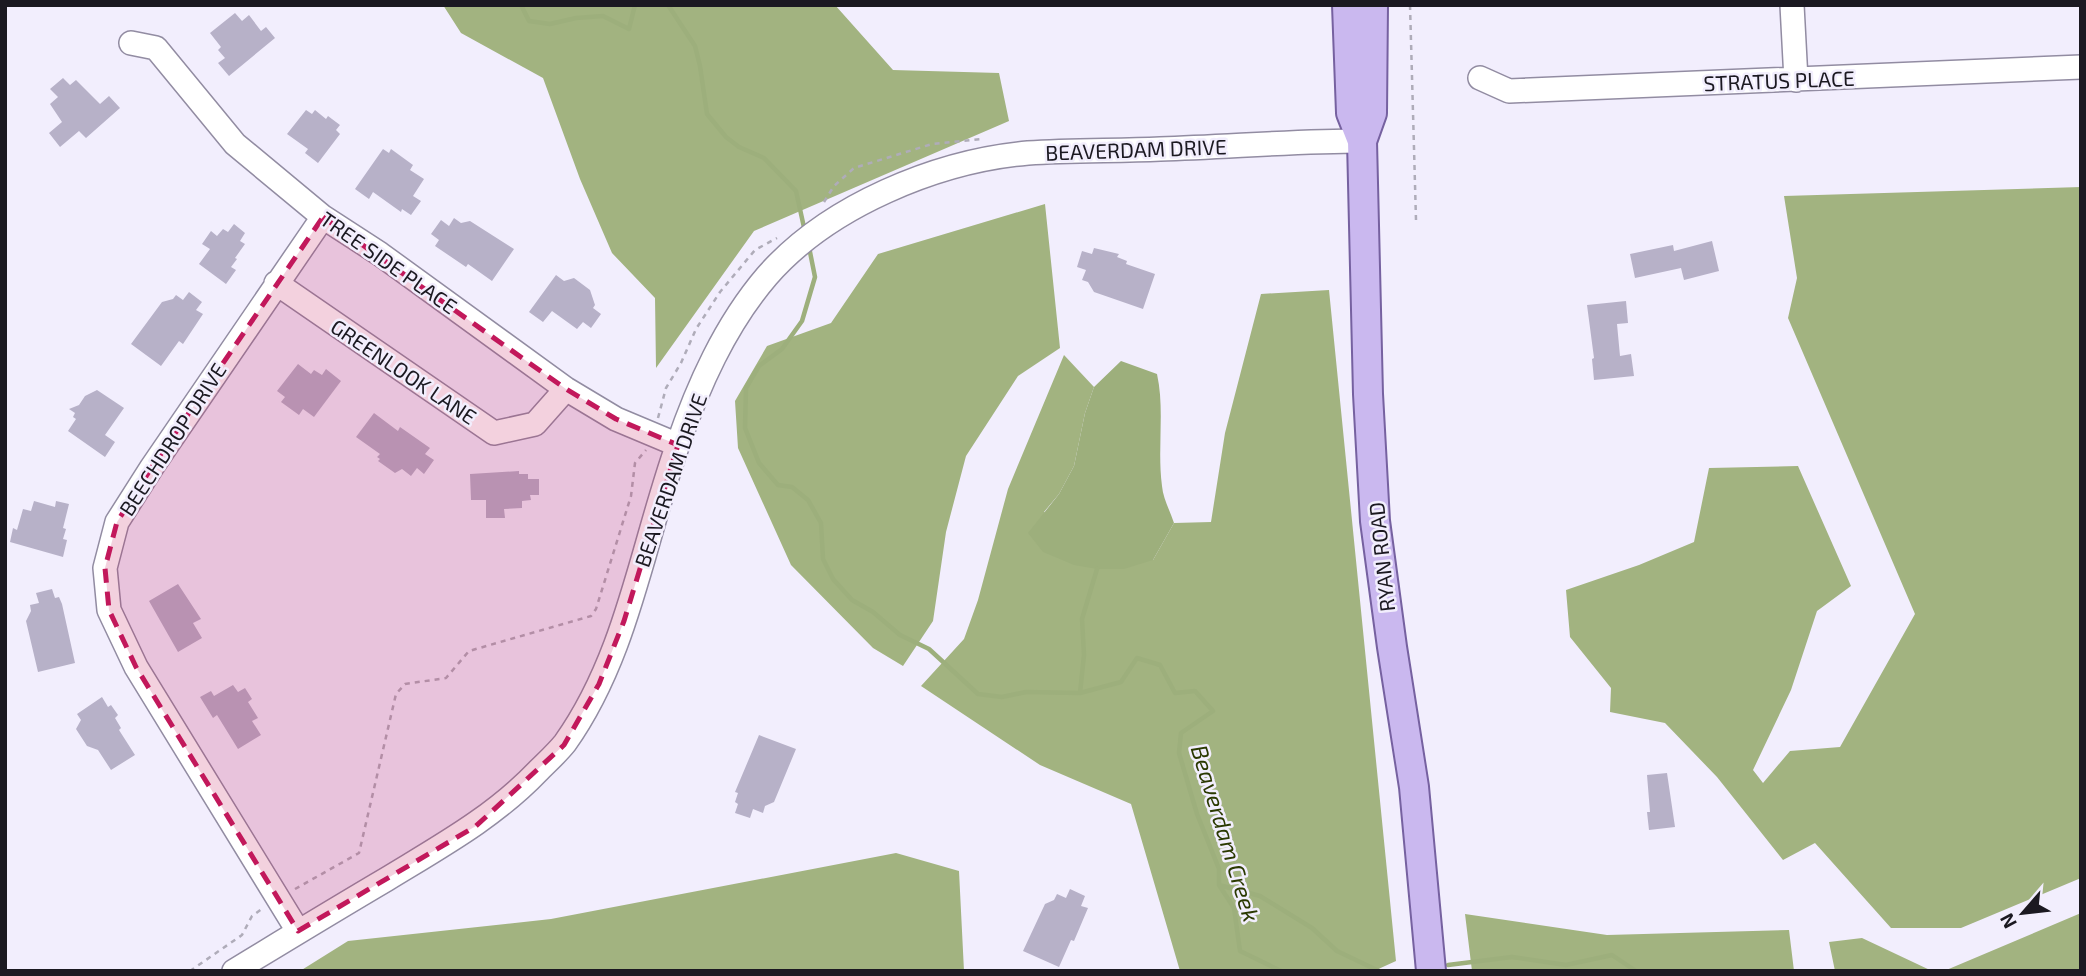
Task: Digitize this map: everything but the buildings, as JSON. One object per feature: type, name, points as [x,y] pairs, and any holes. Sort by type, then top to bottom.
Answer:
[{"type":"main road","name":"RYAN ROAD","points":[[1347,5],[1351,113],[1362,141]]},
{"type":"main road","name":"RYAN ROAD","points":[[1373,5],[1371,113],[1362,141],[1368,394],[1376,521],[1414,787],[1431,971]]},
{"type":"street","points":[[1791,5],[1796,80]]},
{"type":"street","name":"TREE SIDE PLACE","points":[[131,43],[156,48],[235,144],[323,217],[380,254],[566,389],[616,419],[678,445]]},
{"type":"street","name":"STRATUS PLACE","points":[[1480,78],[1509,91],[2081,67]]},
{"type":"street","name":"BEAVERDAM DRIVE","points":[[234,971],[476,826],[517,793],[564,745],[599,684],[624,621],[678,445],[704,380],[726,334],[768,275],[800,237],[892,189],[924,176],[1027,153],[1188,149],[1301,141],[1362,141]]},
{"type":"street","name":"BEECHDROP DRIVE","points":[[298,932],[136,667],[109,610],[105,568],[117,522],[323,217]]},
{"type":"street","name":"GREENLOOK LANE","points":[[276,284],[494,433],[535,425],[566,389]]},
{"type":"path","points":[[1410,5],[1416,220]]},
{"type":"path","points":[[190,971],[242,935],[252,916],[359,853],[396,694],[405,684],[446,678],[469,652],[591,617],[596,609],[631,496],[635,463],[653,436],[666,388],[696,329],[720,292],[755,250],[800,237]]},
{"type":"highlighted area","points":[[323,217],[566,389],[616,419],[678,445],[624,621],[599,684],[564,745],[476,826],[298,931],[136,667],[109,610],[105,568],[117,522]]},
{"type":"shaded area","points":[[443,5],[835,5],[893,70],[999,73],[1009,121],[754,231],[656,368],[655,298],[612,253],[580,179],[543,78],[461,33]]},
{"type":"shaded area","points":[[2081,187],[2081,878],[1961,928],[1891,928],[1815,843],[1783,860],[1717,777],[1665,723],[1610,712],[1611,688],[1570,637],[1566,590],[1639,565],[1694,542],[1709,468],[1798,466],[1851,586],[1817,611],[1791,690],[1753,770],[1763,783],[1790,751],[1840,747],[1915,614],[1788,318],[1797,278],[1784,196]]},
{"type":"shaded area","points":[[1045,204],[1060,348],[1018,376],[966,456],[946,532],[933,621],[903,666],[873,648],[791,565],[738,448],[735,401],[767,346],[831,323],[878,254]]},
{"type":"shaded area","points":[[1329,290],[1396,961],[1374,971],[1180,971],[1131,804],[1040,765],[921,686],[964,639],[978,600],[1008,489],[1064,355],[1094,387],[1085,413],[1074,466],[1059,494],[1044,512],[1153,560],[1174,523],[1211,522],[1225,433],[1261,294]]},
{"type":"shaded area","points":[[1121,361],[1157,374],[1162,486],[1174,523],[1153,560],[1124,569],[1097,569],[1074,565],[1043,552],[1028,533],[1059,494],[1074,466],[1085,413],[1094,387]]},
{"type":"shaded area","points":[[896,853],[959,871],[964,971],[300,971],[348,941],[551,919]]},
{"type":"shaded area","points":[[2081,913],[2081,971],[1944,971]]},
{"type":"shaded area","points":[[1465,914],[1607,935],[1789,930],[1794,971],[1472,971]]},
{"type":"shaded area","points":[[1862,938],[1932,971],[1835,971],[1829,942]]},
{"type":"waterway","name":"Beaverdam Creek","points":[[521,5],[529,21],[550,24],[603,16],[629,29],[635,5]]},
{"type":"waterway","name":"Beaverdam Creek","points":[[668,5],[695,46],[707,114],[726,137],[739,147],[764,158],[796,191],[805,232]]},
{"type":"waterway","name":"Beaverdam Creek","points":[[809,247],[815,277],[802,321],[782,349],[759,366],[746,388],[745,428],[759,463],[778,485],[792,487],[808,500],[821,523],[823,559],[833,579],[852,600],[873,612],[900,635],[929,649],[978,694],[1002,697],[1026,692],[1080,693],[1121,682],[1137,658],[1160,665],[1175,693],[1195,691],[1213,711],[1181,733],[1179,753],[1197,814],[1219,869],[1219,885],[1234,908],[1240,951],[1281,971]]},
{"type":"waterway","points":[[1080,693],[1084,655],[1082,619],[1097,569]]},
{"type":"waterway","points":[[1219,885],[1260,896],[1312,928],[1337,951],[1379,971]]},
{"type":"waterway","points":[[1448,965],[1512,957],[1566,965],[1612,955],[1636,971]]}]
